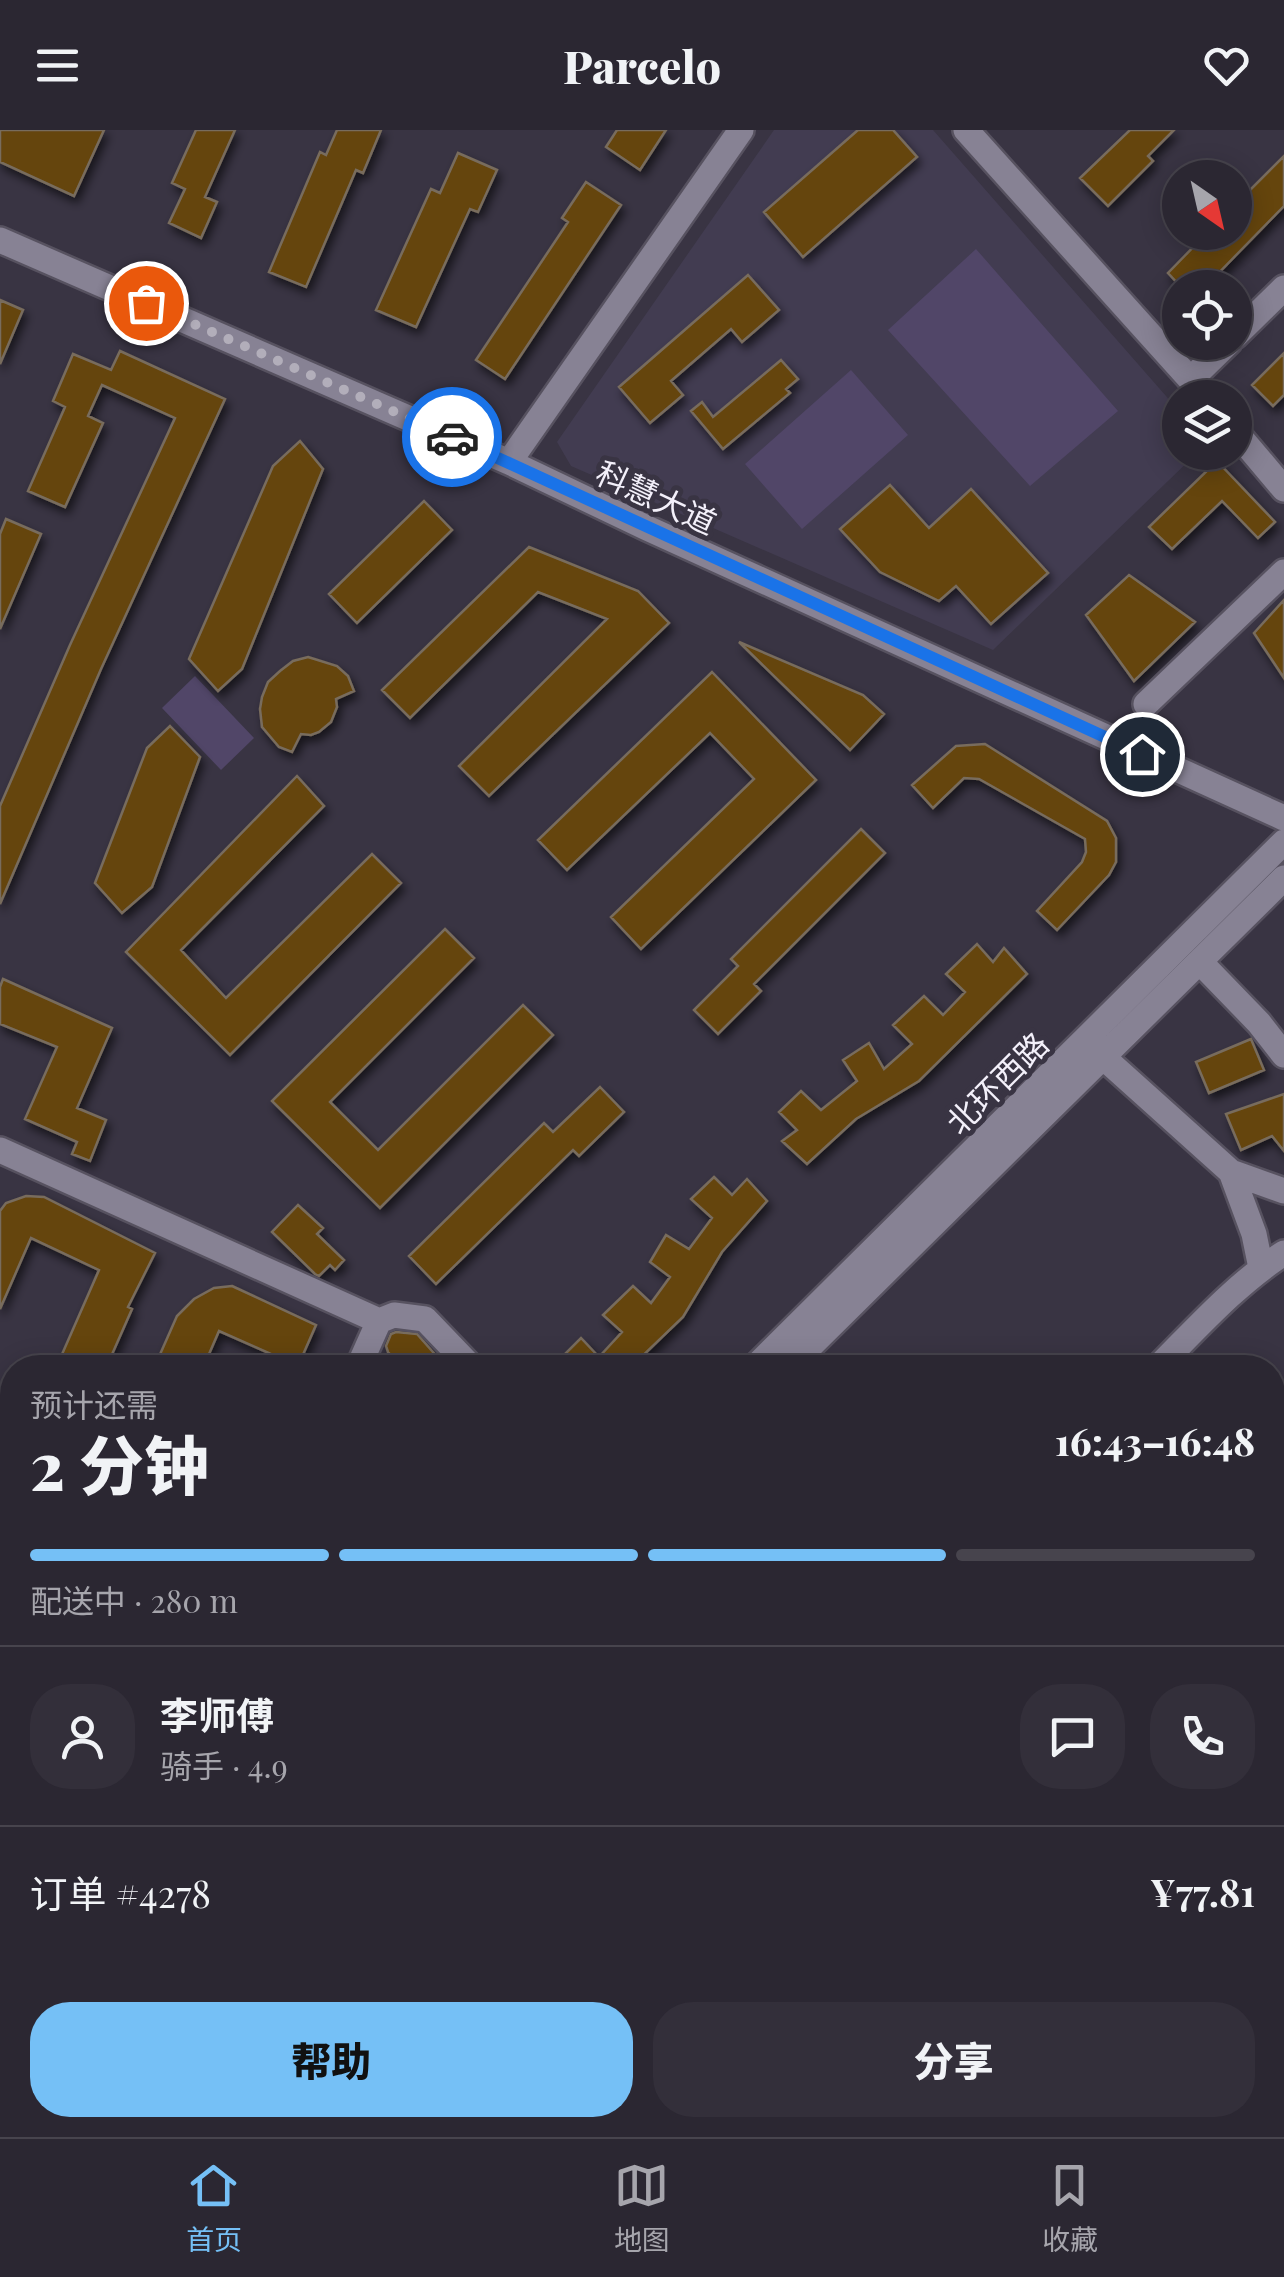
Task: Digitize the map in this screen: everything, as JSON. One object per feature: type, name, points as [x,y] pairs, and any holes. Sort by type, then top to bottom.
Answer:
[{"type":"street","points":[[509,462],[741,130]]},
{"type":"street","points":[[966,130],[1192,380]]},
{"type":"street","name":"科慧大道","points":[[0,240],[509,462],[1284,818]]},
{"type":"street","points":[[1252,319],[1284,288]]},
{"type":"street","points":[[1252,451],[1284,490]]},
{"type":"street","points":[[1146,704],[1284,572]]},
{"type":"street","name":"北环西路","points":[[767,1355],[1284,842]]},
{"type":"street","name":"北环西路","points":[[801,1355],[1284,878]]},
{"type":"street","points":[[1200,962],[1284,1055]]},
{"type":"street","points":[[1103,1057],[1231,1172],[1284,1190]]},
{"type":"street","points":[[0,1150],[379,1321]]},
{"type":"street","points":[[1231,1172],[1254,1234],[1261,1268]]},
{"type":"street","points":[[1170,1355],[1229,1296],[1284,1253]]},
{"type":"street","points":[[364,1355],[379,1321],[394,1315],[425,1319],[460,1355]]},
{"type":"shaded area","points":[[774,130],[933,130],[1162,391],[1162,470],[1179,470],[993,650],[571,466],[557,442]]},
{"type":"shaded area","points":[[976,249],[1118,411],[1030,486],[888,330]]},
{"type":"shaded area","points":[[851,370],[908,435],[802,529],[745,464]]},
{"type":"shaded area","points":[[195,676],[254,738],[221,770],[162,708]]},
{"type":"building","points":[[0,130],[104,130],[74,196],[0,162]]},
{"type":"building","points":[[196,130],[235,130],[205,197],[217,202],[201,238],[169,223],[185,189],[172,183]]},
{"type":"building","points":[[337,130],[381,130],[363,173],[356,170],[306,287],[269,272],[320,152],[326,155]]},
{"type":"building","points":[[617,130],[666,130],[640,170],[606,147]]},
{"type":"building","points":[[858,130],[893,130],[917,157],[803,257],[764,212]]},
{"type":"building","points":[[1130,130],[1174,130],[1148,156],[1153,161],[1108,206],[1080,178]]},
{"type":"building","points":[[458,153],[497,170],[478,212],[470,209],[416,327],[376,310],[431,189],[440,193]]},
{"type":"building","points":[[1284,156],[1284,206],[1252,239],[1252,188]]},
{"type":"building","points":[[586,182],[621,205],[505,379],[476,360],[568,222],[562,218]]},
{"type":"building","points":[[1190,250],[1241,250],[1222,270],[1171,270]]},
{"type":"building","points":[[748,275],[779,310],[742,342],[731,329],[671,381],[683,395],[650,423],[619,387]]},
{"type":"building","points":[[0,300],[23,310],[0,364]]},
{"type":"building","points":[[120,351],[225,399],[101,669],[0,904],[0,806],[175,418],[102,385],[88,416],[103,423],[65,507],[28,491],[65,407],[53,401],[73,354],[111,370]]},
{"type":"building","points":[[1284,353],[1284,395],[1273,406],[1252,385]]},
{"type":"building","points":[[781,360],[798,379],[786,389],[790,393],[723,449],[691,411],[702,402],[713,417]]},
{"type":"building","points":[[300,441],[323,469],[242,669],[218,691],[189,659],[273,466]]},
{"type":"building","points":[[1208,470],[1226,470],[1275,522],[1258,538],[1222,501],[1172,549],[1149,527]]},
{"type":"building","points":[[890,485],[929,528],[971,489],[1048,573],[991,624],[956,586],[939,601],[880,572],[840,529]]},
{"type":"building","points":[[424,501],[452,530],[357,623],[329,594]]},
{"type":"building","points":[[6,519],[41,534],[0,629],[0,534]]},
{"type":"building","points":[[529,547],[638,591],[669,623],[489,796],[459,766],[607,619],[538,592],[410,718],[382,690]]},
{"type":"building","points":[[1129,575],[1195,622],[1134,681],[1086,615]]},
{"type":"building","points":[[1284,600],[1284,678],[1254,633]]},
{"type":"building","points":[[739,642],[863,695],[884,714],[850,750]]},
{"type":"building","points":[[308,657],[337,666],[348,676],[354,691],[336,699],[331,722],[319,732],[301,734],[292,752],[279,747],[262,727],[262,697],[268,682],[280,671],[293,661]]},
{"type":"building","points":[[712,672],[816,780],[641,949],[611,917],[754,779],[710,733],[567,870],[538,840]]},
{"type":"building","points":[[170,726],[200,757],[152,887],[122,913],[95,883],[147,748]]},
{"type":"building","points":[[985,744],[1107,821],[1116,838],[1116,862],[1109,875],[1057,930],[1037,911],[1082,862],[1085,839],[979,779],[964,778],[933,808],[912,785],[956,746]]},
{"type":"building","points":[[297,776],[324,806],[181,950],[226,998],[372,854],[401,883],[230,1055],[126,952]]},
{"type":"building","points":[[861,829],[885,853],[754,984],[761,991],[718,1034],[694,1010],[738,966],[731,959]]},
{"type":"building","points":[[445,929],[474,958],[330,1102],[378,1150],[523,1005],[553,1035],[380,1208],[272,1101]]},
{"type":"building","points":[[977,944],[993,962],[1004,948],[1027,974],[919,1081],[856,1119],[807,1164],[782,1141],[797,1130],[779,1112],[801,1091],[821,1110],[857,1081],[843,1060],[869,1043],[884,1069],[912,1044],[893,1025],[924,996],[943,1015],[965,992],[946,974]]},
{"type":"building","points":[[3,979],[112,1028],[77,1108],[106,1120],[90,1161],[72,1154],[77,1142],[25,1119],[57,1047],[0,1024]]},
{"type":"building","points":[[1251,1039],[1264,1070],[1209,1093],[1196,1062]]},
{"type":"building","points":[[600,1087],[624,1112],[579,1156],[573,1150],[436,1284],[409,1256],[544,1123],[553,1132]]},
{"type":"building","points":[[1284,1094],[1284,1151],[1272,1136],[1241,1150],[1226,1114]]},
{"type":"building","points":[[714,1177],[732,1195],[747,1179],[767,1201],[722,1252],[683,1317],[644,1355],[601,1355],[622,1332],[603,1315],[633,1286],[651,1303],[670,1277],[650,1262],[666,1235],[689,1249],[712,1218],[691,1199]]},
{"type":"building","points":[[26,1196],[44,1197],[155,1253],[128,1307],[132,1309],[112,1355],[62,1355],[99,1270],[31,1238],[0,1309],[0,1211],[6,1203]]},
{"type":"building","points":[[298,1205],[323,1228],[317,1234],[344,1260],[335,1270],[330,1265],[319,1276],[315,1274],[272,1232]]},
{"type":"building","points":[[232,1286],[316,1325],[303,1355],[273,1355],[219,1331],[209,1355],[160,1355],[177,1316],[194,1299],[214,1288]]},
{"type":"building","points":[[391,1334],[417,1334],[436,1355],[391,1355],[386,1346]]},
{"type":"building","points":[[581,1338],[597,1355],[564,1355]]},
{"type":"way so far","points":[[146,303],[452,437]]},
{"type":"route","points":[[452,437],[1142,754]]}]
